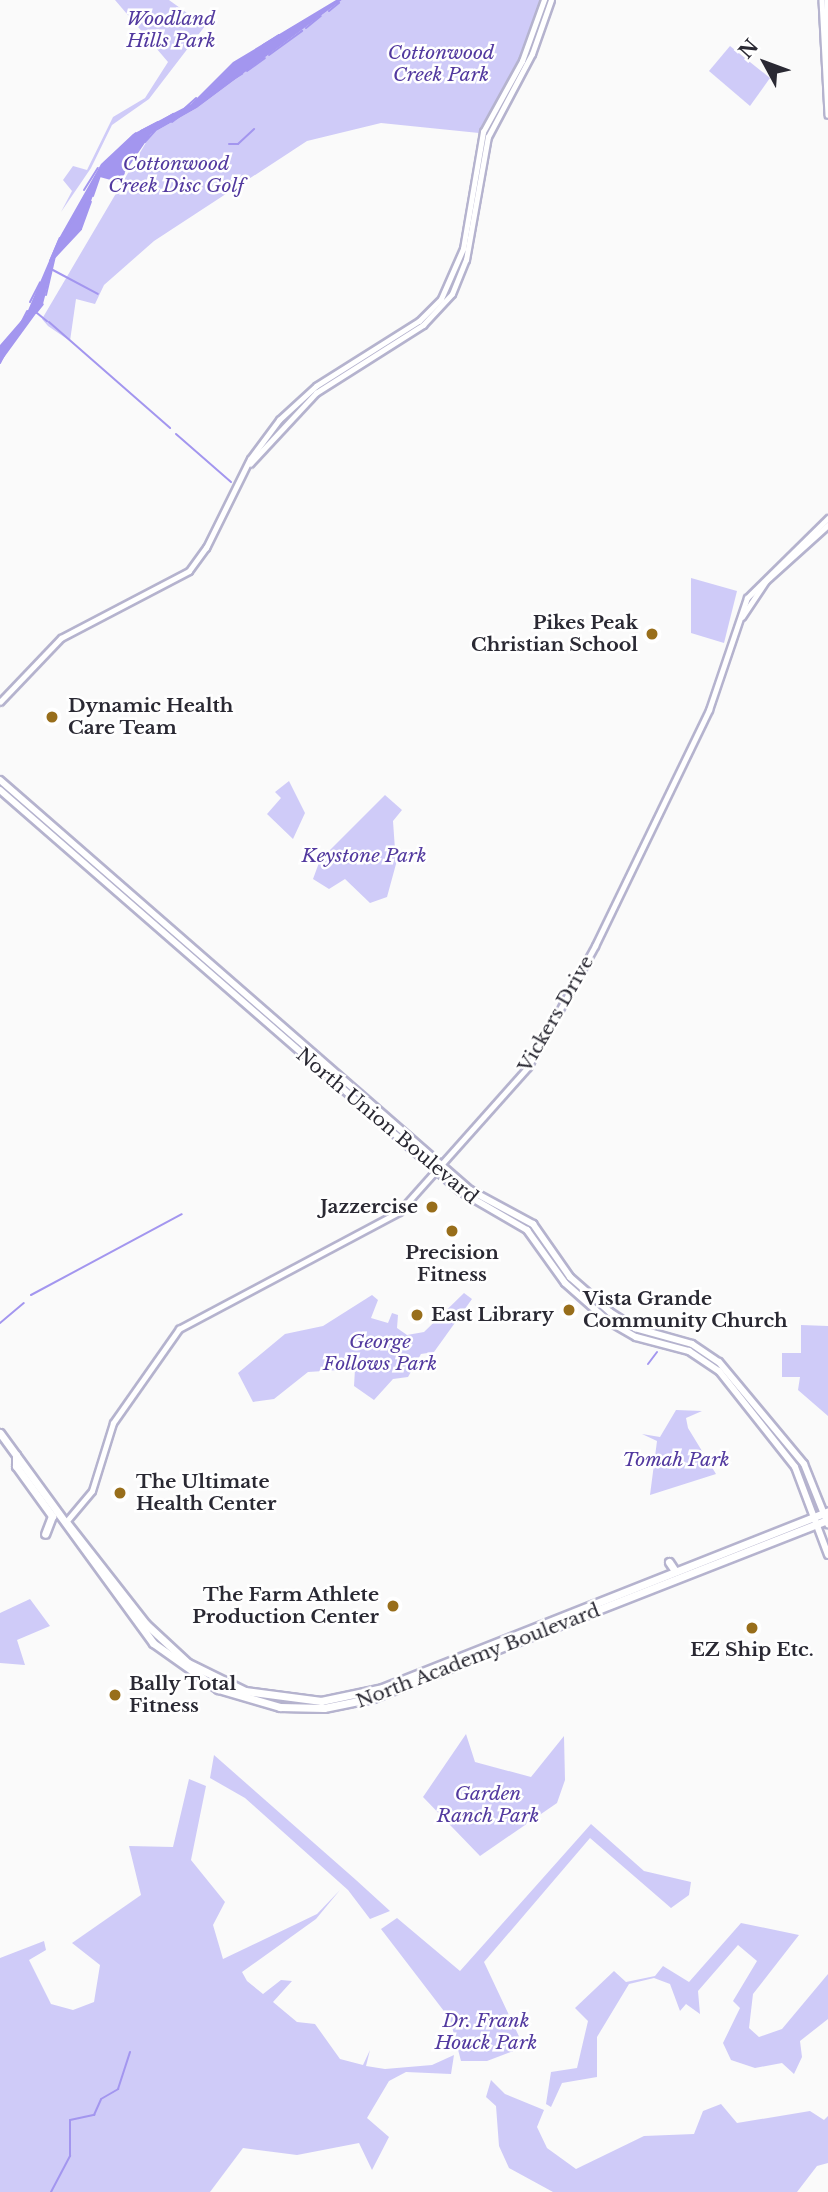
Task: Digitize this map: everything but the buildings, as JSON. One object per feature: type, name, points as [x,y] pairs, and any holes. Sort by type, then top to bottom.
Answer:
[{"type":"highway","name":"North Academy Boulevard","points":[[0,1433],[66,1522],[166,1645],[201,1671],[275,1699],[360,1695],[826,1511]]},
{"type":"highway","points":[[16,1454],[16,1466],[52,1516],[45,1534]]},
{"type":"highway","name":"North Academy Boulevard","points":[[66,1522],[96,1569],[153,1643],[195,1676],[244,1699],[297,1708],[345,1705],[828,1522]]},
{"type":"highway","points":[[153,1643],[201,1671]]},
{"type":"main road","points":[[0,702],[55,641],[188,571],[250,464],[304,395],[419,321],[449,287],[463,249],[483,132],[522,61],[544,0]]},
{"type":"main road","points":[[250,464],[316,393],[423,325],[452,294],[466,260],[488,137],[528,63],[551,0]]},
{"type":"main road","points":[[825,0],[828,90]]},
{"type":"main road","points":[[825,0],[828,116]]},
{"type":"main road","name":"Vickers Drive","points":[[66,1522],[92,1491],[113,1423],[184,1324],[396,1215],[528,1067],[595,946],[709,710],[754,587],[828,518]]},
{"type":"main road","name":"Vickers Drive","points":[[741,618],[765,581],[828,525]]},
{"type":"main road","name":"North Union Boulevard","points":[[0,780],[393,1122],[440,1168],[480,1197],[518,1214],[545,1238],[570,1277],[618,1319],[692,1344],[728,1370],[804,1464],[826,1511],[828,1522]]},
{"type":"main road","name":"North Union Boulevard","points":[[0,790],[367,1110],[493,1211],[533,1235],[565,1283],[615,1326],[689,1351],[719,1371],[790,1460],[828,1555]]},
{"type":"main road","points":[[367,1110],[393,1122]]},
{"type":"main road","points":[[493,1211],[518,1214]]},
{"type":"main road","points":[[96,1569],[122,1592]]},
{"type":"green space","name":"Woodland Hills Park","points":[[115,0],[169,0],[205,26],[149,99],[112,125],[91,168],[61,212],[72,191],[63,180],[73,166],[87,170],[113,117],[145,98],[168,62]]},
{"type":"green space","name":"Cottonwood Creek Park","points":[[342,0],[541,0],[525,47],[479,133],[381,123],[307,141],[154,241],[104,285],[95,304],[76,299],[70,341],[48,326],[42,319],[151,134],[197,108]]},
{"type":"green space","points":[[730,46],[770,78],[750,106],[709,71]]},
{"type":"green space","points":[[691,578],[737,591],[724,643],[691,633]]},
{"type":"green space","points":[[289,781],[305,813],[293,839],[267,814],[281,798],[275,792]]},
{"type":"green space","name":"Keystone Park","points":[[385,795],[402,810],[393,821],[396,864],[387,897],[370,903],[345,879],[329,889],[313,879],[320,860]]},
{"type":"green space","name":"George Follows Park","points":[[464,1293],[472,1299],[434,1352],[421,1354],[408,1377],[393,1379],[374,1400],[354,1386],[355,1369],[308,1372],[274,1399],[253,1402],[238,1373],[285,1334],[323,1326],[372,1295],[378,1300],[371,1318],[388,1323],[392,1313],[398,1315],[397,1328],[407,1335],[424,1332]]},
{"type":"green space","points":[[801,1325],[828,1326],[828,1416],[798,1390],[800,1377],[782,1377],[782,1353],[801,1353]]},
{"type":"green space","name":"Tomah Park","points":[[676,1410],[702,1411],[686,1418],[688,1428],[716,1474],[650,1495],[657,1441],[642,1434],[660,1437]]},
{"type":"green space","points":[[30,1599],[50,1626],[17,1640],[25,1665],[0,1663],[0,1613]]},
{"type":"green space","name":"Garden Ranch Park","points":[[466,1734],[475,1762],[531,1777],[564,1736],[565,1780],[557,1803],[480,1856],[423,1797]]},
{"type":"green space","points":[[214,1755],[390,1911],[370,1919],[348,1890],[245,1798],[210,1778]]},
{"type":"green space","points":[[189,1779],[206,1786],[191,1860],[225,1902],[213,1925],[223,1959],[317,1914],[340,1890],[316,1919],[242,1972],[247,1981],[263,1994],[281,1980],[292,1981],[273,2002],[297,2022],[315,2024],[340,2059],[363,2065],[370,2050],[366,2066],[385,2069],[432,2065],[454,2055],[451,2074],[406,2072],[389,2081],[367,2118],[389,2137],[372,2170],[359,2143],[297,2155],[243,2148],[210,2192],[0,2192],[0,1958],[44,1941],[46,1950],[29,1960],[51,2004],[73,2010],[94,2002],[100,1965],[72,1943],[141,1895],[129,1846],[173,1847]]},
{"type":"green space","name":"Dr. Frank Houck Park","points":[[591,1824],[644,1871],[691,1882],[689,1895],[671,1908],[590,1838],[484,1962],[524,2047],[487,2061],[461,2061],[450,2019],[381,1929],[397,1918],[460,1971]]},
{"type":"green space","points":[[741,1923],[799,1935],[753,1994],[749,2028],[759,2037],[782,2029],[828,1974],[828,2019],[800,2041],[802,2057],[794,2074],[782,2063],[755,2068],[731,2060],[723,2043],[740,2008],[733,2001],[757,1961],[738,1945],[698,1991],[700,2014],[686,2004],[680,2011],[670,1984],[654,1978],[629,1984],[597,2037],[597,2077],[562,2083],[551,2107],[546,2104],[551,2072],[577,2068],[588,2021],[575,2008],[614,1971],[626,1982],[655,1976],[663,1966],[689,1982]]},
{"type":"green space","points":[[491,2080],[505,2094],[544,2110],[537,2127],[547,2148],[576,2169],[644,2136],[694,2134],[703,2111],[721,2104],[737,2123],[810,2111],[824,2120],[828,2116],[828,2163],[817,2166],[797,2192],[553,2192],[509,2168],[499,2146],[496,2106],[486,2097]]},
{"type":"shaded area","points":[[336,0],[342,0],[197,108],[151,134],[119,181],[100,176],[81,229],[55,257],[43,304],[0,363],[0,345],[26,315],[58,240],[101,164],[133,134],[191,104],[233,62]]},
{"type":"waterway","points":[[329,11],[339,3]]},
{"type":"waterway","points":[[306,28],[321,16]]},
{"type":"waterway","points":[[287,31],[306,20]]},
{"type":"waterway","points":[[269,55],[302,31]]},
{"type":"waterway","points":[[263,45],[279,35]]},
{"type":"waterway","points":[[247,71],[265,58]]},
{"type":"waterway","points":[[220,87],[242,74]]},
{"type":"waterway","points":[[172,122],[215,89]]},
{"type":"waterway","points":[[185,108],[196,98]]},
{"type":"waterway","points":[[163,120],[173,114]]},
{"type":"waterway","points":[[141,131],[158,122]]},
{"type":"waterway","points":[[229,144],[238,144],[254,129]]},
{"type":"waterway","points":[[145,142],[155,131]]},
{"type":"waterway","points":[[123,146],[136,133]]},
{"type":"waterway","points":[[84,190],[98,168]]},
{"type":"waterway","points":[[93,196],[100,176],[119,181],[124,173]]},
{"type":"waterway","points":[[46,295],[55,257],[81,229],[91,202]]},
{"type":"waterway","points":[[63,234],[74,218]]},
{"type":"waterway","points":[[50,261],[60,238]]},
{"type":"waterway","points":[[51,269],[98,294]]},
{"type":"waterway","points":[[30,302],[40,282]]},
{"type":"waterway","points":[[36,313],[43,304]]},
{"type":"waterway","points":[[19,327],[27,311]]},
{"type":"waterway","points":[[37,313],[47,321]]},
{"type":"waterway","points":[[49,322],[170,428]]},
{"type":"waterway","points":[[0,363],[5,353]]},
{"type":"waterway","points":[[176,434],[231,482]]},
{"type":"waterway","points":[[31,1295],[182,1214]]},
{"type":"waterway","points":[[0,1323],[24,1303]]},
{"type":"waterway","points":[[648,1364],[657,1352]]},
{"type":"waterway","points":[[51,2192],[70,2156],[70,2120],[94,2115],[101,2099],[118,2089],[130,2052]]},
{"type":"place","name":"Pikes Peak Christian School","points":[[652,634]]},
{"type":"place","name":"Dynamic Health Care Team","points":[[52,717]]},
{"type":"place","name":"Jazzercise","points":[[432,1207]]},
{"type":"place","name":"Precision Fitness","points":[[452,1231]]},
{"type":"place","name":"Vista Grande Community Church","points":[[569,1310]]},
{"type":"place","name":"East Library","points":[[417,1315]]},
{"type":"place","name":"The Ultimate Health Center","points":[[120,1493]]},
{"type":"place","name":"The Farm Athlete Production Center","points":[[393,1606]]},
{"type":"place","name":"EZ Ship Etc.","points":[[752,1628]]},
{"type":"place","name":"Bally Total Fitness","points":[[115,1695]]},
{"type":"park label","name":"Cottonwood Creek Disc Golf","points":[[176,175]]}]
